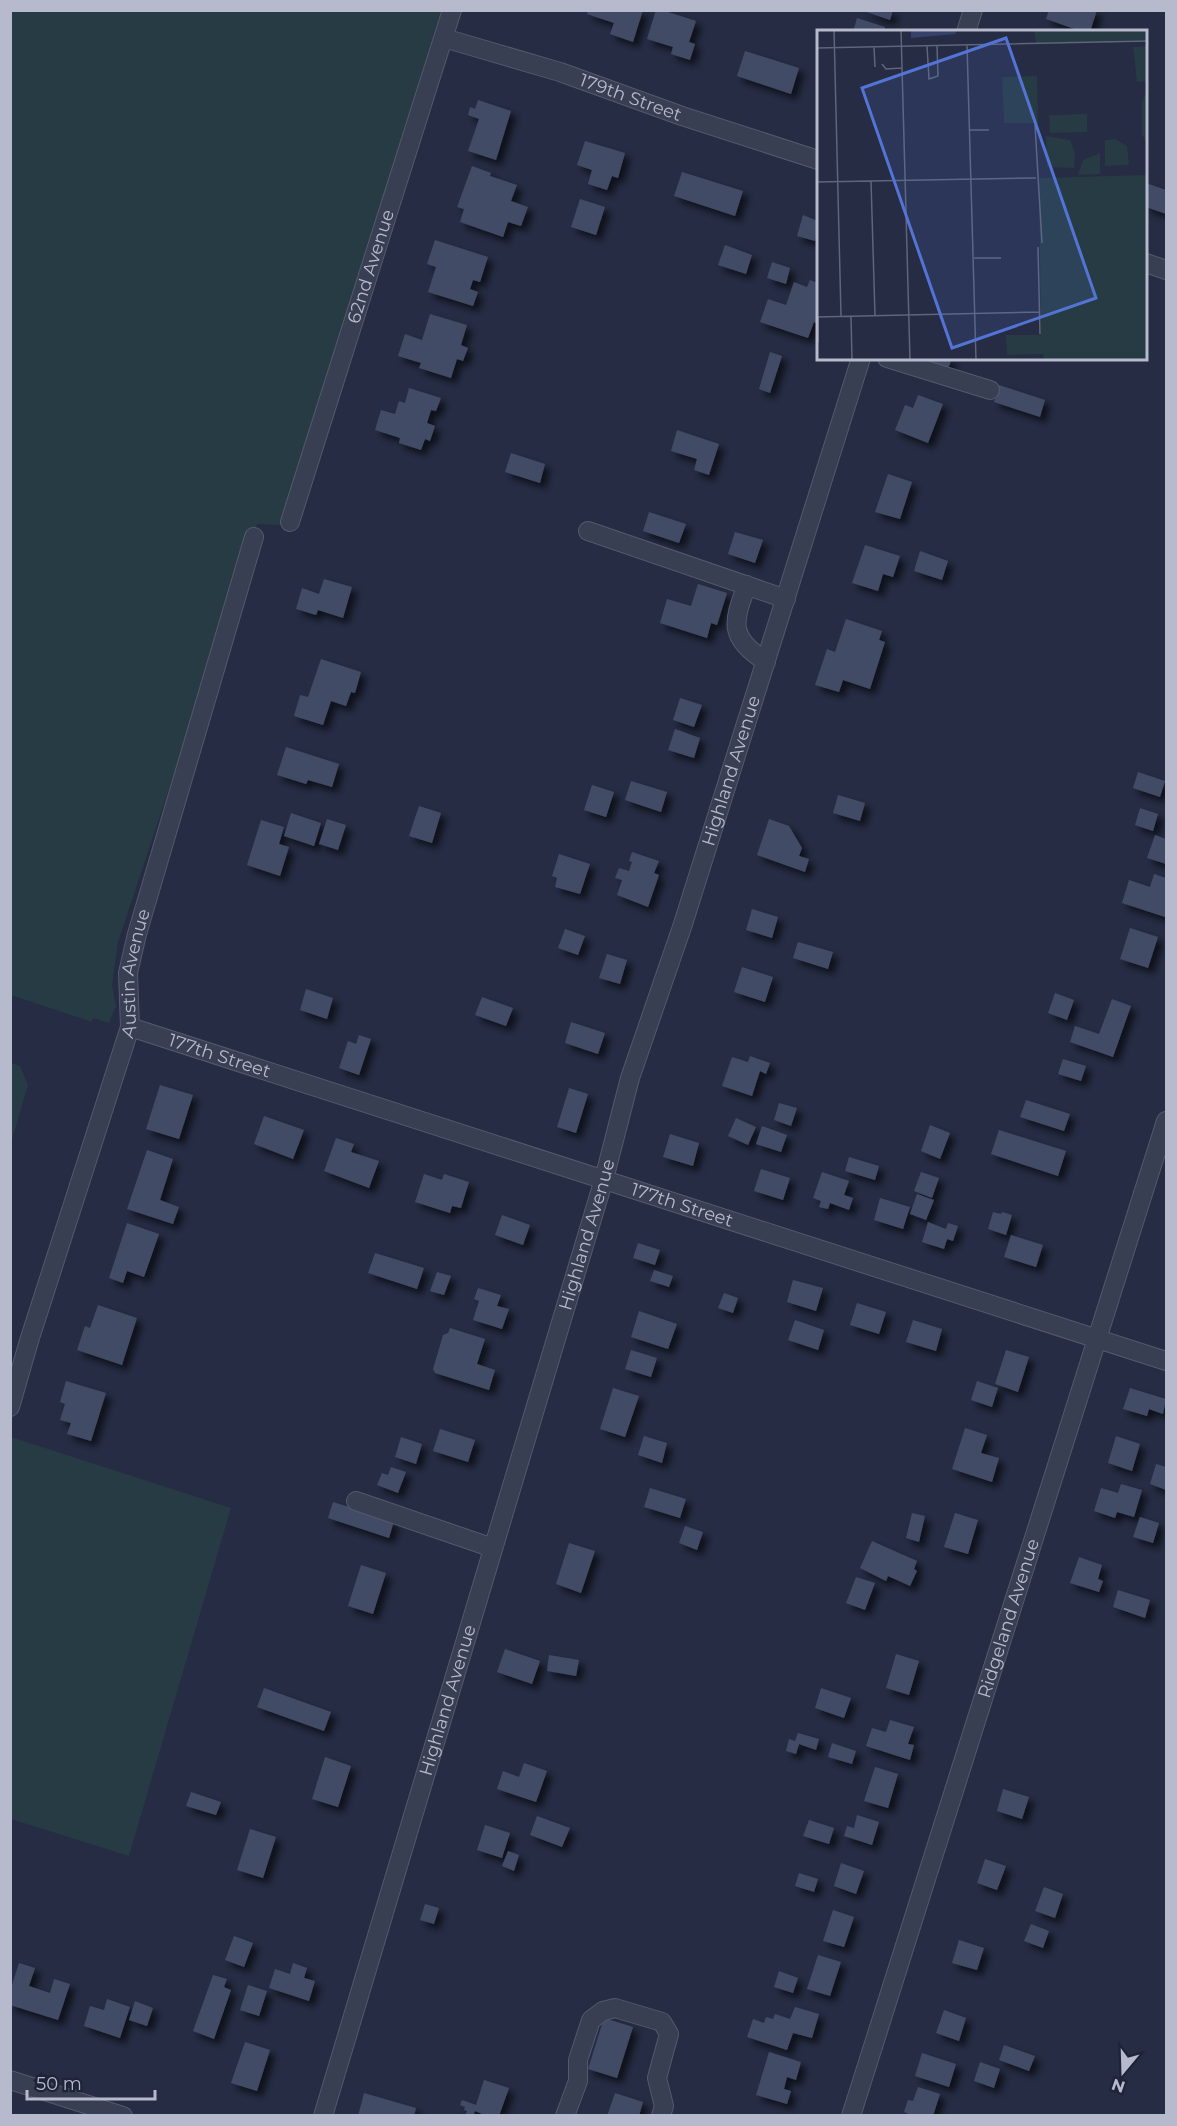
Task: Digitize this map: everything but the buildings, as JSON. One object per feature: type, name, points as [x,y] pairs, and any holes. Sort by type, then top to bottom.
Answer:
[{"type":"street","name":"62nd Avenue","points":[[290,522],[452,10]]},
{"type":"street","points":[[967,30],[973,10]]},
{"type":"street","name":"179th Street","points":[[444,38],[560,72],[682,116],[817,159]]},
{"type":"street","points":[[1147,263],[1167,270]]},
{"type":"street","name":"Highland Avenue","points":[[323,2115],[604,1179],[630,1078],[683,924],[860,360]]},
{"type":"street","points":[[909,362],[990,390]]},
{"type":"street","points":[[588,531],[786,599]]},
{"type":"street","name":"Austin Avenue","points":[[10,1407],[130,1027],[128,973],[137,934],[254,537]]},
{"type":"street","points":[[747,585],[737,610],[736,627],[740,641],[766,662]]},
{"type":"street","name":"177th Street","points":[[130,1027],[1167,1361]]},
{"type":"street","name":"Ridgeland Avenue","points":[[851,2115],[1167,1121]]},
{"type":"street","points":[[356,1501],[493,1548]]},
{"type":"street","points":[[565,2115],[578,2081],[578,2060],[591,2020],[603,2011],[615,2008],[662,2022],[669,2034],[657,2078],[664,2106],[661,2115]]},
{"type":"street","points":[[10,2080],[123,2115]]},
{"type":"shaded area","points":[[10,11],[441,11],[281,525],[257,524],[118,942],[112,985],[116,1006],[109,1023],[93,1018],[92,1022],[11,995]]},
{"type":"shaded area","points":[[11,1063],[20,1066],[28,1085],[11,1143]]},
{"type":"shaded area","points":[[11,1437],[231,1508],[129,1856],[11,1819]]}]
